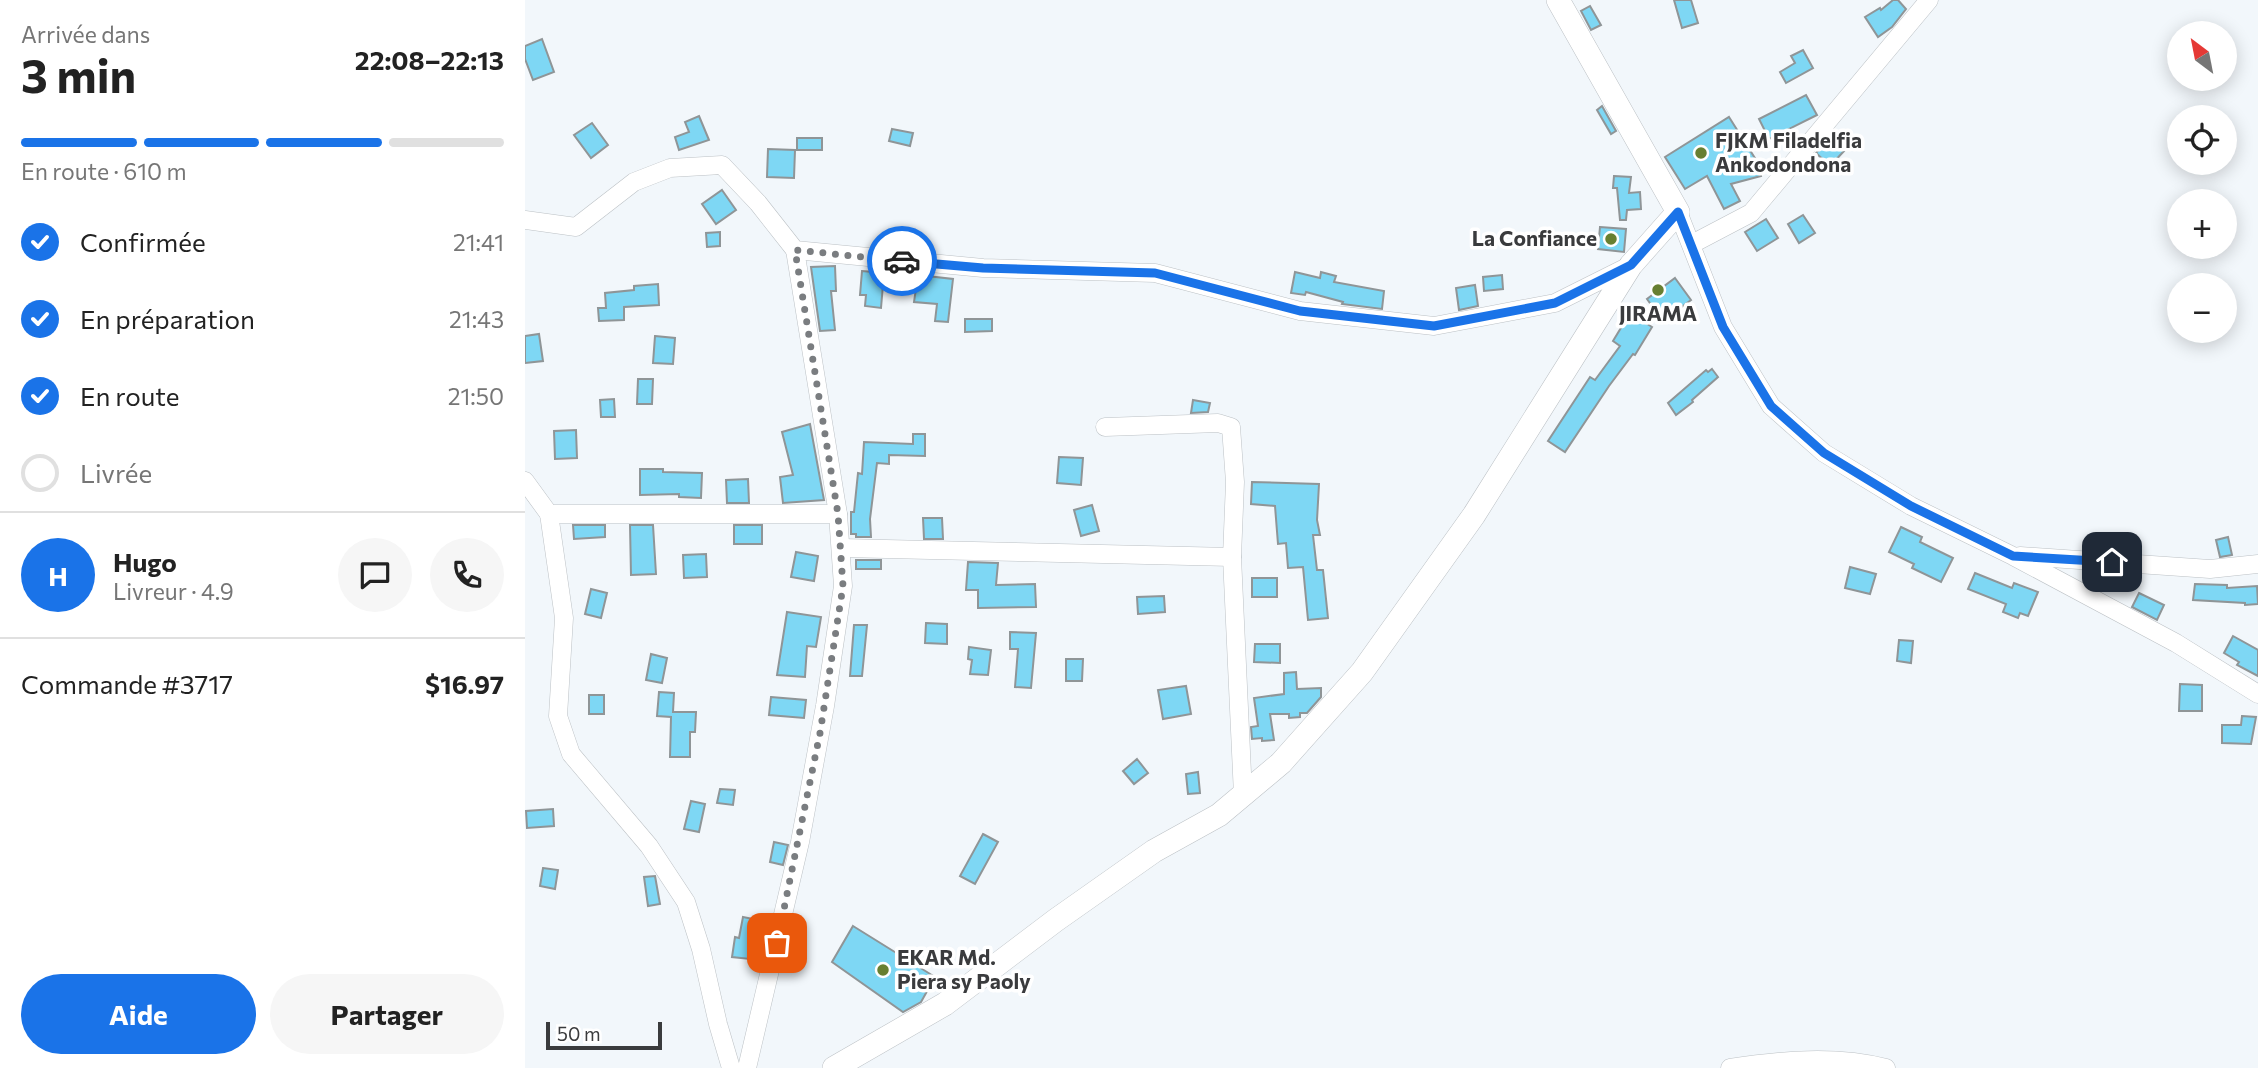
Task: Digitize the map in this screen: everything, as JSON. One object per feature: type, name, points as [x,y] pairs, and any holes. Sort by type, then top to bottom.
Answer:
[{"type":"street","points":[[1558,0],[1678,212],[1723,327],[1771,406],[1824,453],[1911,506],[2013,556],[2176,643],[2258,694]]},
{"type":"street","points":[[1692,244],[1751,213],[1930,0]]},
{"type":"street","points":[[525,220],[576,228],[634,182],[670,168],[722,164],[758,203],[795,250],[838,514],[843,586],[800,842],[747,1068]]},
{"type":"street","points":[[834,1068],[945,1004],[1110,881],[1154,851],[1219,815],[1281,764],[1362,672],[1474,515],[1631,265],[1678,212]]},
{"type":"street","points":[[795,250],[983,268],[1155,273],[1300,311],[1434,326],[1555,303],[1631,265]]},
{"type":"street","points":[[1105,427],[1218,423],[1231,427],[1235,482],[1232,557],[1243,795]]},
{"type":"street","points":[[525,481],[549,514],[564,618],[558,716],[571,754],[649,846],[686,902],[701,949],[731,1068]]},
{"type":"street","points":[[549,514],[838,514]]},
{"type":"street","points":[[842,548],[1232,557]]},
{"type":"street","points":[[2013,556],[2210,569],[2258,564]]},
{"type":"street","points":[[1730,1068],[1779,1060],[1866,1063],[1887,1068]]},
{"type":"building","points":[[1674,0],[1691,0],[1698,23],[1682,28]]},
{"type":"building","points":[[1893,0],[1898,0],[1906,9],[1892,27],[1878,37],[1865,17],[1880,8],[1881,10]]},
{"type":"building","points":[[1590,6],[1601,25],[1591,30],[1581,11]]},
{"type":"building","points":[[542,39],[554,72],[533,80],[525,59],[525,46]]},
{"type":"building","points":[[1803,50],[1813,68],[1786,83],[1780,72],[1795,63],[1791,56]]},
{"type":"building","points":[[1806,95],[1817,115],[1769,139],[1759,119]]},
{"type":"building","points":[[1602,106],[1616,131],[1611,134],[1597,110]]},
{"type":"building","points":[[699,116],[709,140],[679,150],[675,137],[689,132],[685,122]]},
{"type":"building","points":[[1729,117],[1758,163],[1761,176],[1731,184],[1740,201],[1724,209],[1707,176],[1685,189],[1665,157]]},
{"type":"building","points":[[592,123],[608,145],[591,158],[574,135]]},
{"type":"building","points":[[892,129],[913,133],[910,146],[889,141]]},
{"type":"building","points":[[1830,136],[1845,150],[1830,166],[1816,153]]},
{"type":"building","points":[[797,138],[822,138],[822,150],[797,150]]},
{"type":"building","points":[[768,149],[795,150],[794,178],[767,177]]},
{"type":"building","points":[[1614,176],[1631,177],[1629,193],[1640,192],[1641,209],[1627,210],[1626,220],[1620,220],[1617,188],[1613,188]]},
{"type":"building","points":[[722,190],[736,210],[716,224],[702,204]]},
{"type":"building","points":[[1803,215],[1815,233],[1799,243],[1788,224]]},
{"type":"building","points":[[1766,219],[1778,238],[1757,251],[1745,232]]},
{"type":"building","points":[[1600,227],[1626,229],[1624,252],[1598,249]]},
{"type":"building","points":[[720,232],[720,246],[707,247],[706,233]]},
{"type":"building","points":[[835,266],[836,291],[831,291],[835,330],[820,331],[811,267]]},
{"type":"building","points":[[862,271],[884,273],[881,308],[865,306],[866,295],[860,295]]},
{"type":"building","points":[[1295,272],[1320,278],[1321,272],[1336,276],[1334,282],[1384,291],[1382,309],[1342,304],[1343,302],[1306,292],[1305,295],[1291,293]]},
{"type":"building","points":[[918,275],[953,279],[948,322],[935,321],[937,304],[914,302]]},
{"type":"building","points":[[1502,275],[1503,289],[1484,291],[1483,277]]},
{"type":"building","points":[[1675,278],[1691,300],[1663,321],[1647,299]]},
{"type":"building","points":[[658,284],[659,305],[624,307],[624,320],[599,321],[598,308],[606,308],[605,293]]},
{"type":"building","points":[[1475,285],[1478,306],[1459,310],[1456,288]]},
{"type":"building","points":[[1630,313],[1652,327],[1565,452],[1548,441],[1590,377],[1595,380],[1620,346],[1613,341]]},
{"type":"building","points":[[965,319],[992,319],[992,331],[965,332]]},
{"type":"building","points":[[539,334],[543,361],[525,363],[525,336]]},
{"type":"building","points":[[655,336],[675,338],[673,364],[653,363]]},
{"type":"building","points":[[1712,369],[1718,377],[1676,415],[1668,403],[1706,370],[1708,372]]},
{"type":"building","points":[[638,379],[653,379],[652,404],[637,404]]},
{"type":"building","points":[[614,399],[615,417],[601,417],[600,400]]},
{"type":"building","points":[[1193,400],[1210,403],[1208,412],[1191,413]]},
{"type":"building","points":[[810,424],[824,500],[783,503],[780,477],[793,475],[782,432]]},
{"type":"building","points":[[576,430],[577,458],[555,459],[554,431]]},
{"type":"building","points":[[913,434],[925,434],[925,456],[889,455],[889,464],[877,463],[870,519],[871,537],[856,537],[856,534],[851,534],[851,512],[854,512],[858,473],[862,474],[864,442],[913,444]]},
{"type":"building","points":[[1059,457],[1083,458],[1081,485],[1057,483]]},
{"type":"building","points":[[640,469],[702,473],[701,498],[679,497],[679,494],[640,495]]},
{"type":"building","points":[[748,479],[749,503],[727,503],[726,480]]},
{"type":"building","points":[[1252,482],[1319,484],[1317,520],[1320,535],[1313,535],[1317,570],[1323,570],[1328,618],[1308,620],[1303,567],[1288,568],[1286,543],[1278,544],[1275,506],[1251,504]]},
{"type":"building","points":[[1092,505],[1099,531],[1081,536],[1074,510]]},
{"type":"building","points":[[923,518],[942,518],[943,539],[924,539]]},
{"type":"building","points":[[573,525],[605,525],[605,537],[574,539]]},
{"type":"building","points":[[630,525],[653,525],[656,574],[631,575]]},
{"type":"building","points":[[734,525],[762,525],[762,544],[734,544]]},
{"type":"building","points":[[1901,527],[1922,537],[1920,542],[1953,558],[1941,582],[1912,568],[1914,564],[1889,552]]},
{"type":"building","points":[[2228,537],[2232,555],[2220,557],[2216,540]]},
{"type":"building","points":[[796,552],[818,556],[814,581],[791,577]]},
{"type":"building","points":[[706,554],[707,577],[684,578],[683,555]]},
{"type":"building","points":[[856,560],[881,560],[881,569],[856,569]]},
{"type":"building","points":[[968,562],[998,563],[996,585],[1035,584],[1036,607],[978,608],[978,590],[966,590]]},
{"type":"building","points":[[1850,567],[1876,574],[1870,594],[1845,588]]},
{"type":"building","points":[[1975,573],[2012,588],[2014,583],[2038,592],[2028,616],[2020,613],[2018,618],[2003,612],[2006,604],[1968,589]]},
{"type":"building","points":[[1252,578],[1277,578],[1277,597],[1252,597]]},
{"type":"building","points":[[2195,584],[2227,585],[2227,588],[2257,586],[2258,604],[2193,600]]},
{"type":"building","points":[[591,589],[607,593],[601,618],[585,614]]},
{"type":"building","points":[[2139,593],[2164,605],[2157,620],[2132,607]]},
{"type":"building","points":[[1164,596],[1165,612],[1138,614],[1137,597]]},
{"type":"building","points":[[787,612],[821,617],[816,647],[807,646],[805,677],[777,675]]},
{"type":"building","points":[[926,623],[947,624],[947,644],[925,643]]},
{"type":"building","points":[[854,625],[867,625],[862,676],[850,676]]},
{"type":"building","points":[[1010,632],[1036,633],[1031,688],[1015,687],[1018,649],[1010,649]]},
{"type":"building","points":[[2233,636],[2258,650],[2258,676],[2237,665],[2239,662],[2224,653]]},
{"type":"building","points":[[1899,640],[1913,641],[1911,663],[1897,661]]},
{"type":"building","points":[[1255,644],[1280,644],[1280,663],[1254,662]]},
{"type":"building","points":[[969,647],[991,650],[988,675],[970,674],[972,660],[968,659]]},
{"type":"building","points":[[651,654],[667,658],[662,683],[646,680]]},
{"type":"building","points":[[1066,659],[1083,659],[1082,681],[1066,681]]},
{"type":"building","points":[[1296,672],[1297,689],[1321,688],[1321,697],[1307,713],[1300,713],[1300,717],[1270,714],[1274,740],[1252,739],[1251,727],[1258,726],[1254,698],[1284,694],[1284,673]]},
{"type":"building","points":[[2180,684],[2202,685],[2202,711],[2179,711]]},
{"type":"building","points":[[1186,686],[1191,714],[1163,719],[1158,690]]},
{"type":"building","points":[[659,692],[674,693],[673,712],[696,712],[695,732],[690,732],[690,757],[670,757],[671,717],[657,716]]},
{"type":"building","points":[[589,695],[604,695],[604,714],[589,714]]},
{"type":"building","points":[[771,697],[806,700],[804,718],[769,715]]},
{"type":"building","points":[[2242,716],[2256,717],[2251,744],[2222,743],[2222,725],[2241,725]]},
{"type":"building","points":[[1137,759],[1148,773],[1134,784],[1123,771]]},
{"type":"building","points":[[1198,772],[1200,793],[1188,794],[1186,774]]},
{"type":"building","points":[[720,789],[735,790],[733,805],[717,803]]},
{"type":"building","points":[[691,801],[705,804],[699,832],[684,829]]},
{"type":"building","points":[[553,809],[554,826],[527,828],[526,811]]},
{"type":"building","points":[[983,834],[998,842],[975,884],[960,876]]},
{"type":"building","points":[[774,842],[788,845],[783,865],[770,862]]},
{"type":"building","points":[[543,868],[558,870],[555,889],[540,886]]},
{"type":"building","points":[[655,876],[660,904],[648,906],[644,877]]},
{"type":"building","points":[[743,917],[758,920],[750,959],[732,957],[735,937],[739,938]]},
{"type":"building","name":"EKAR Md. Piera sy Paoly","points":[[853,926],[935,977],[921,1002],[903,1012],[832,962]]},
{"type":"way so far","points":[[777,943],[800,842],[825,706],[843,586],[838,514],[795,250],[902,261]]},
{"type":"place","name":"FJKM Filadelfia Ankodondona","points":[[1701,153]]},
{"type":"place","name":"La Confiance","points":[[1611,239]]},
{"type":"place","name":"JIRAMA","points":[[1658,290]]},
{"type":"place","name":"EKAR Md. Piera sy Paoly","points":[[883,970]]},
{"type":"route","points":[[902,261],[983,268],[1155,273],[1300,311],[1434,326],[1555,303],[1631,265],[1678,212],[1723,327],[1771,406],[1824,453],[1911,506],[2013,556],[2112,562]]}]
